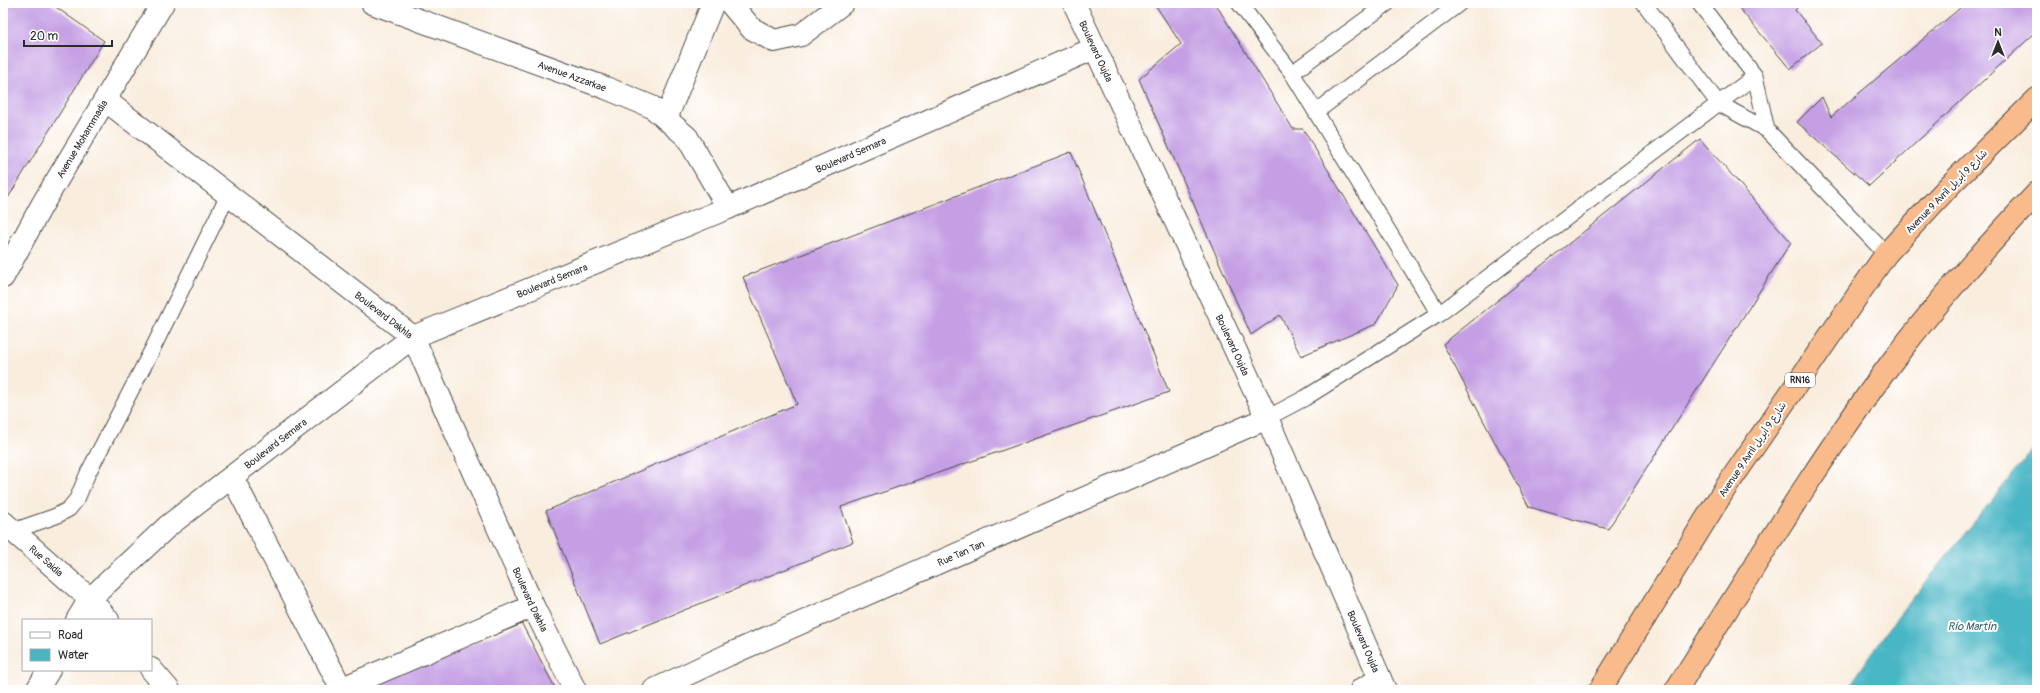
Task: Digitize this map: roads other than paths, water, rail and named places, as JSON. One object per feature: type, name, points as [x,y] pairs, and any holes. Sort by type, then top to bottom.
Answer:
[{"type":"highway","name":"Avenue 9 Avril شارع 9 أبريل","points":[[1600,690],[1724,490],[1886,254],[1951,184],[2037,99]]},
{"type":"highway","points":[[1676,690],[1812,475],[1890,366],[1968,267],[2037,193]]},
{"type":"street","name":"Avenue Mohammadia","points":[[3,277],[42,205],[163,3]]},
{"type":"street","name":"Avenue Azzarkae","points":[[372,3],[606,88],[652,107],[687,137],[728,208]]},
{"type":"street","points":[[666,119],[713,3]]},
{"type":"street","points":[[730,3],[751,28],[774,40],[801,35],[843,3]]},
{"type":"street","name":"Boulevard Oujda","points":[[1074,3],[1267,418],[1383,685]]},
{"type":"street","name":"Boulevard Semara","points":[[79,619],[90,599],[168,526],[413,337],[728,208],[1095,48]]},
{"type":"street","name":"Boulevard Dakhla","points":[[105,100],[413,337],[533,606],[574,690]]},
{"type":"street","name":"Rue Tan Tan","points":[[654,690],[728,655],[1267,418]]},
{"type":"street","points":[[232,477],[340,689],[533,606]]},
{"type":"street","name":"Rue Saidia","points":[[8,526],[90,599],[107,619]]},
{"type":"street","points":[[152,670],[169,690]]},
{"type":"street","points":[[37,690],[48,671]]},
{"type":"street","points":[[1361,690],[1383,685]]},
{"type":"lane","points":[[1239,3],[1292,73],[1439,314]]},
{"type":"lane","points":[[1292,73],[1388,3]]},
{"type":"lane","points":[[1316,112],[1460,3]]},
{"type":"lane","points":[[1644,3],[1718,103],[1767,130],[1886,254]]},
{"type":"lane","points":[[1699,3],[1755,76],[1767,130]]},
{"type":"lane","points":[[1267,418],[1305,398],[1439,314],[1755,76]]},
{"type":"lane","points":[[8,526],[56,516],[69,509],[77,499],[88,473],[152,350],[228,195]]},
{"type":"water","name":"Río Martín","points":[[2037,444],[2037,690],[1847,690],[1889,628]]}]
